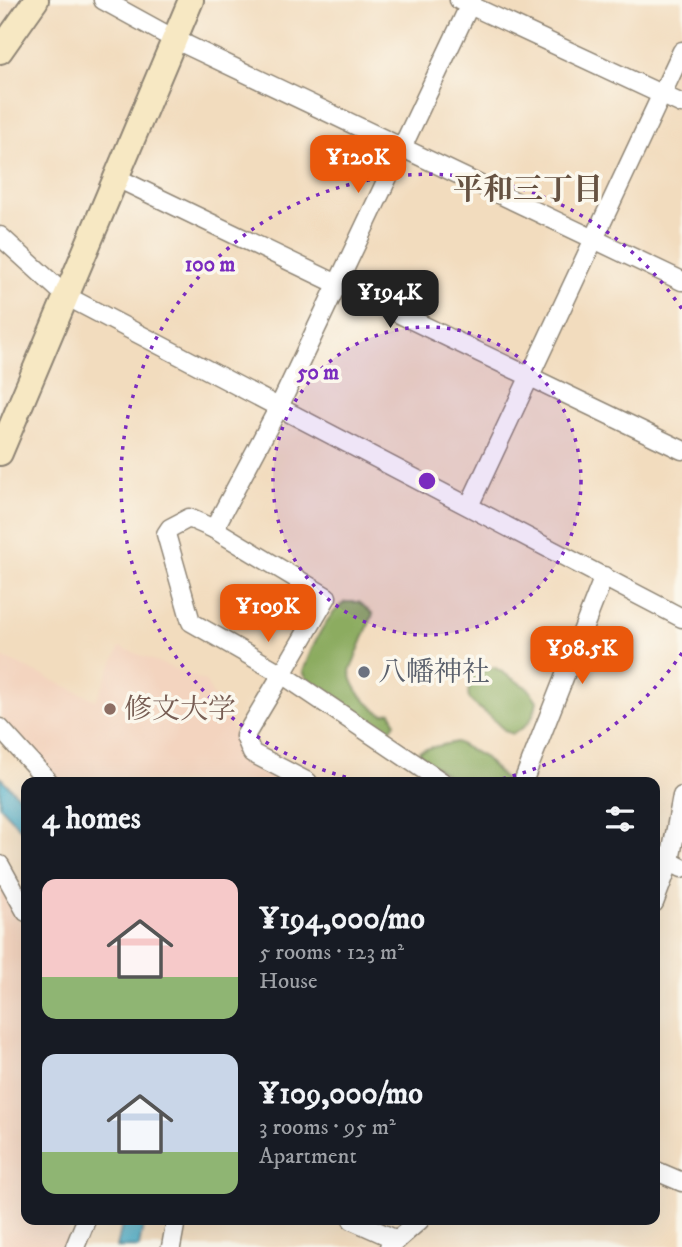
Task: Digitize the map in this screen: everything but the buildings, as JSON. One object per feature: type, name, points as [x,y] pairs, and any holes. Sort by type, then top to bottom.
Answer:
[{"type":"street","points":[[0,51],[36,0]]},
{"type":"street","points":[[103,0],[174,39],[682,281]]},
{"type":"street","points":[[0,453],[191,0]]},
{"type":"street","points":[[214,529],[279,407],[402,148],[467,2],[682,104]]},
{"type":"street","points":[[469,506],[682,51]]},
{"type":"street","points":[[115,177],[682,450]]},
{"type":"street","points":[[0,236],[66,296],[682,618]]},
{"type":"street","points":[[298,777],[252,753],[245,736],[282,674],[327,597],[214,529],[189,518],[170,528],[166,534],[191,622],[282,674],[435,777]]},
{"type":"street","points":[[525,777],[604,576]]},
{"type":"street","points":[[0,728],[44,777]]},
{"type":"street","points":[[660,886],[669,861],[682,796]]},
{"type":"street","points":[[0,865],[21,903]]},
{"type":"street","points":[[660,1173],[682,1182]]},
{"type":"street","points":[[75,1247],[84,1225]]},
{"type":"street","points":[[171,1247],[175,1225]]},
{"type":"street","points":[[362,1225],[400,1243],[416,1225]]},
{"type":"shaded area","name":"修文大学","points":[[120,647],[205,681],[248,757],[285,777],[56,777],[0,717],[0,656],[96,700]]},
{"type":"shaded area","points":[[0,886],[21,922],[21,1225],[72,1225],[65,1247],[0,1247]]},
{"type":"green space","points":[[345,602],[359,602],[373,614],[350,671],[357,690],[366,702],[383,714],[391,712],[395,723],[388,732],[307,679],[303,672],[320,634],[331,616]]},
{"type":"green space","points":[[494,667],[529,689],[537,701],[529,721],[512,734],[470,700],[468,691],[473,675]]},
{"type":"green space","points":[[456,742],[485,758],[502,777],[450,777],[421,756],[419,751]]},
{"type":"water","points":[[0,777],[21,799],[21,829],[0,806]]},
{"type":"water","points":[[122,1225],[143,1225],[139,1247],[117,1247]]},
{"type":"place","name":"八幡神社","points":[[364,672]]},
{"type":"place","name":"修文大学","points":[[110,709]]},
{"type":"district","name":"平和三丁目","points":[[528,190]]}]
